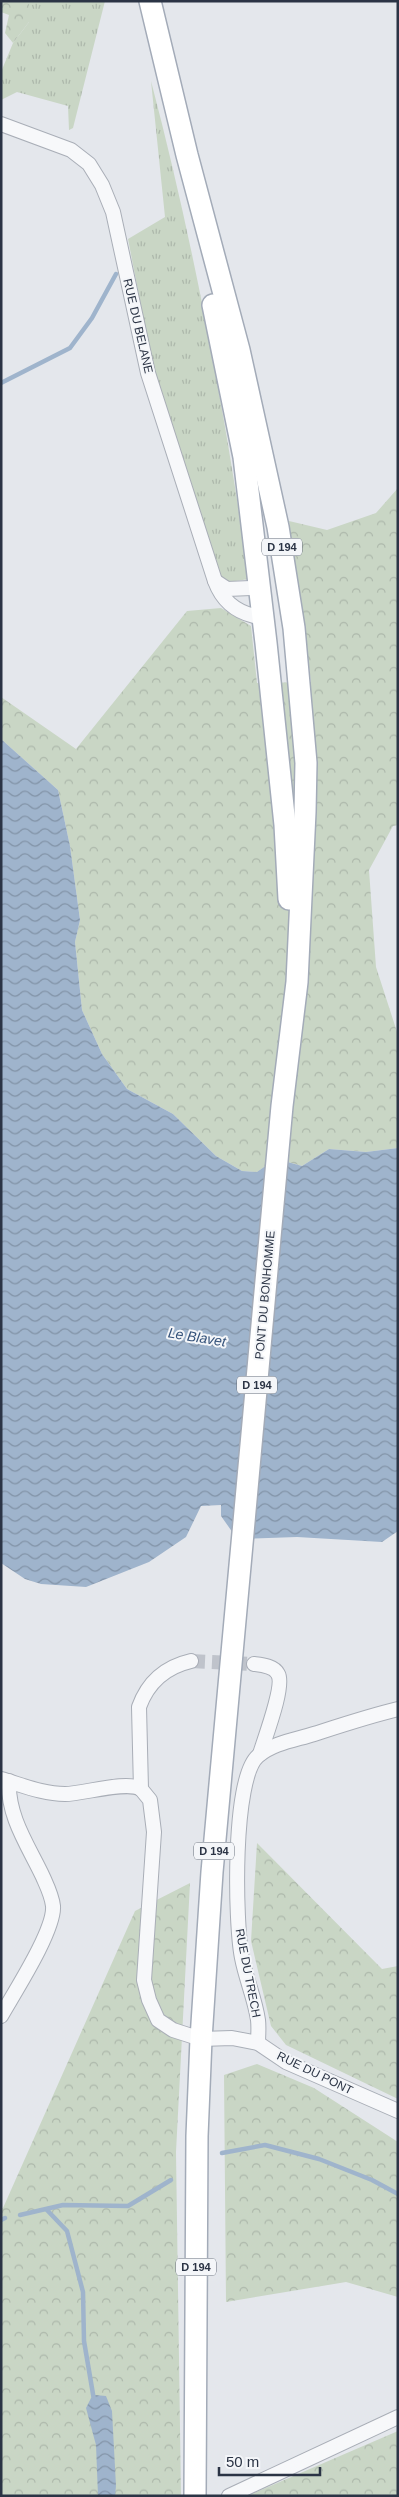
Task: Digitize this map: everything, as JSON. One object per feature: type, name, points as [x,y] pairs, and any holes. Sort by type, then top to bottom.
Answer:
[{"type":"main road","name":"D 194","points":[[143,1],[203,254],[244,457],[285,825],[290,911],[282,1106]]},
{"type":"main road","name":"D 194","points":[[150,1],[187,155],[239,350],[278,527],[294,628],[306,763],[297,982],[282,1106]]},
{"type":"main road","name":"PONT DU BONHOMME","points":[[201,2039],[212,1872],[282,1106]]},
{"type":"main road","name":"D 194","points":[[195,2496],[197,2136],[201,2039]]},
{"type":"street","name":"RUE DU BELANE","points":[[1,124],[72,150],[89,164],[102,185],[113,212],[148,373],[214,582],[224,601],[240,611],[254,616]]},
{"type":"street","points":[[214,582],[227,589],[251,588]]},
{"type":"street","points":[[1,2016],[43,1938],[51,1919],[53,1906],[50,1893],[17,1824],[8,1798],[5,1780],[40,1791],[64,1794],[130,1786],[141,1789],[138,1726],[139,1707],[144,1694],[160,1674],[182,1663],[191,1661]]},
{"type":"street","name":"RUE DU TRECH","points":[[254,1664],[271,1667],[278,1673],[280,1681],[279,1694],[260,1754],[252,1761],[248,1770],[241,1813],[236,1877],[238,1925],[242,1958],[258,2022],[258,2043]]},
{"type":"street","points":[[260,1754],[282,1743],[398,1709]]},
{"type":"street","name":"RUE DU PONT","points":[[141,1789],[150,1800],[154,1832],[144,1951],[144,1980],[149,2000],[158,2020],[179,2033],[201,2039],[232,2038],[258,2043],[286,2062],[398,2111]]},
{"type":"street","points":[[229,2496],[398,2417]]},
{"type":"green space","points":[[1,1],[29,1],[29,22],[13,43],[5,33],[9,15],[1,12]]},
{"type":"green space","points":[[29,1],[105,1],[73,128],[69,130],[68,106],[17,92],[1,100],[1,72],[13,43],[29,22]]},
{"type":"green space","points":[[151,81],[195,267],[230,454],[249,579],[228,582],[221,577],[154,373],[128,239],[165,217]]},
{"type":"green space","points":[[398,488],[398,825],[393,826],[369,870],[376,967],[398,1035],[398,1148],[366,1152],[329,1149],[302,1166],[284,1161],[267,1165],[257,1172],[242,1171],[216,1156],[173,1114],[127,1089],[102,1054],[82,1010],[75,942],[80,920],[70,846],[58,790],[1,739],[1,697],[76,749],[187,611],[221,608],[251,626],[257,683],[311,682],[289,521],[327,530],[376,513]]},
{"type":"green space","points":[[257,1843],[382,1969],[398,1966],[398,2099],[286,2045],[271,2026],[251,1941]]},
{"type":"green space","points":[[190,1883],[176,2152],[181,2496],[1,2496],[1,2208],[3,2208],[135,1911]]},
{"type":"green space","points":[[257,2064],[314,2088],[398,2142],[398,2297],[346,2282],[226,2302],[224,2075]]},
{"type":"green space","points":[[398,2431],[398,2496],[247,2496]]},
{"type":"water","name":"Le Blavet","points":[[1,739],[58,790],[70,846],[80,920],[75,942],[82,1010],[102,1054],[127,1089],[173,1114],[216,1156],[242,1171],[257,1172],[267,1165],[284,1161],[302,1166],[329,1149],[366,1152],[398,1148],[398,1531],[382,1542],[297,1537],[244,1539],[233,1533],[221,1516],[221,1505],[201,1506],[186,1537],[149,1562],[86,1587],[41,1584],[25,1579],[1,1563]]},
{"type":"water","points":[[95,2395],[106,2396],[112,2411],[115,2496],[98,2496],[96,2445],[86,2408],[91,2398]]},
{"type":"waterway","points":[[1,383],[70,348],[92,318],[116,274]]},
{"type":"waterway","points":[[222,2153],[265,2145],[319,2159],[372,2180],[398,2194]]},
{"type":"waterway","points":[[20,2215],[63,2205],[128,2206],[171,2180]]},
{"type":"waterway","points":[[47,2210],[67,2231],[83,2292],[84,2341],[94,2400]]},
{"type":"waterway","points":[[1,2220],[5,2218]]},
{"type":"tunnel","points":[[191,1661],[254,1664]]}]
